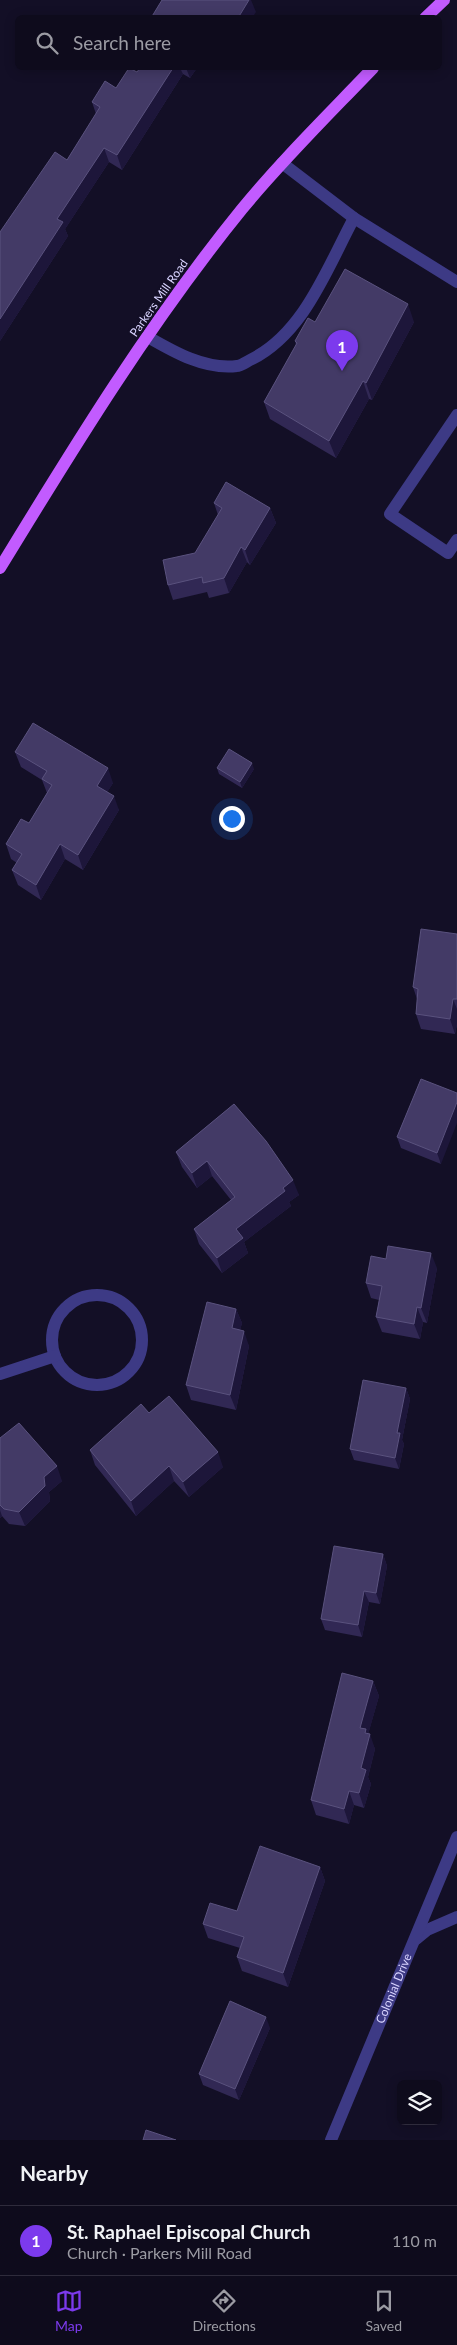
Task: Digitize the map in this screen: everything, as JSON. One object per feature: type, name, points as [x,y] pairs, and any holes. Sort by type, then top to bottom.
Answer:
[{"type":"main road","points":[[428,15],[444,0]]},
{"type":"main road","name":"Parkers Mill Road","points":[[0,568],[111,391],[184,284],[243,208],[282,163],[371,70]]},
{"type":"street","points":[[282,163],[354,218],[457,282]]},
{"type":"street","points":[[148,337],[176,353],[205,364],[238,366],[269,351],[306,308],[354,218]]},
{"type":"street","points":[[457,415],[390,514],[448,553],[457,540]]},
{"type":"street","points":[[99,1295],[114,1298],[127,1306],[136,1317],[141,1331],[142,1346],[137,1361],[128,1373],[116,1381],[102,1385],[87,1384],[73,1379],[62,1369],[55,1356],[51,1342],[53,1327],[60,1314],[71,1303],[84,1297],[99,1295]]},
{"type":"street","points":[[0,1374],[55,1356]]},
{"type":"street","name":"Colonial Drive","points":[[330,2140],[457,1837]]},
{"type":"street","points":[[414,1941],[427,1930],[457,1917]]},
{"type":"building","points":[[162,0],[249,0],[240,15],[153,15]]},
{"type":"building","points":[[128,70],[137,72],[138,70],[172,70],[117,155],[104,148],[57,219],[63,222],[0,319],[0,232],[55,152],[67,160],[100,107],[92,102],[105,81],[116,88]]},
{"type":"building","points":[[345,269],[408,304],[366,383],[363,381],[329,441],[264,402],[297,343],[295,341],[308,318],[315,322]]},
{"type":"building","points":[[226,482],[270,508],[245,550],[241,547],[224,578],[203,583],[202,577],[168,585],[163,560],[195,553],[222,508],[214,503]]},
{"type":"building","points":[[33,723],[108,768],[97,786],[114,796],[78,855],[60,844],[36,885],[12,870],[22,854],[6,844],[21,819],[29,823],[52,785],[42,779],[47,771],[15,752]]},
{"type":"building","points":[[229,749],[252,763],[240,782],[217,768]]},
{"type":"building","points":[[421,929],[457,934],[457,999],[453,999],[450,1019],[416,1014],[418,989],[413,987]]},
{"type":"building","points":[[421,1079],[457,1093],[457,1102],[437,1153],[397,1137]]},
{"type":"building","points":[[234,1104],[266,1141],[293,1180],[283,1188],[285,1191],[236,1229],[243,1238],[217,1258],[194,1229],[235,1197],[207,1161],[192,1173],[176,1152]]},
{"type":"building","points":[[388,1246],[431,1253],[421,1308],[417,1307],[414,1324],[376,1317],[382,1286],[366,1283],[371,1256],[386,1259]]},
{"type":"building","points":[[207,1302],[236,1309],[232,1328],[244,1331],[230,1395],[186,1385]]},
{"type":"building","points":[[363,1380],[406,1388],[397,1433],[400,1433],[395,1458],[350,1449]]},
{"type":"building","points":[[169,1396],[218,1452],[183,1482],[169,1466],[131,1501],[90,1450],[141,1404],[149,1413]]},
{"type":"building","points":[[19,1423],[57,1466],[44,1477],[45,1486],[19,1512],[4,1509],[0,1505],[0,1438]]},
{"type":"building","points":[[334,1546],[383,1554],[376,1593],[364,1591],[358,1625],[321,1619]]},
{"type":"building","points":[[342,1673],[373,1681],[360,1728],[366,1729],[365,1733],[370,1734],[361,1768],[366,1770],[359,1793],[349,1791],[344,1809],[311,1800]]},
{"type":"building","points":[[260,1846],[320,1867],[283,1973],[237,1957],[244,1937],[203,1924],[210,1903],[237,1911]]},
{"type":"building","points":[[230,2001],[266,2017],[235,2089],[199,2074]]},
{"type":"building","points":[[146,2130],[176,2140],[143,2140]]},
{"type":"place","name":"St. Raphael Episcopal Church","points":[[342,371]]}]
